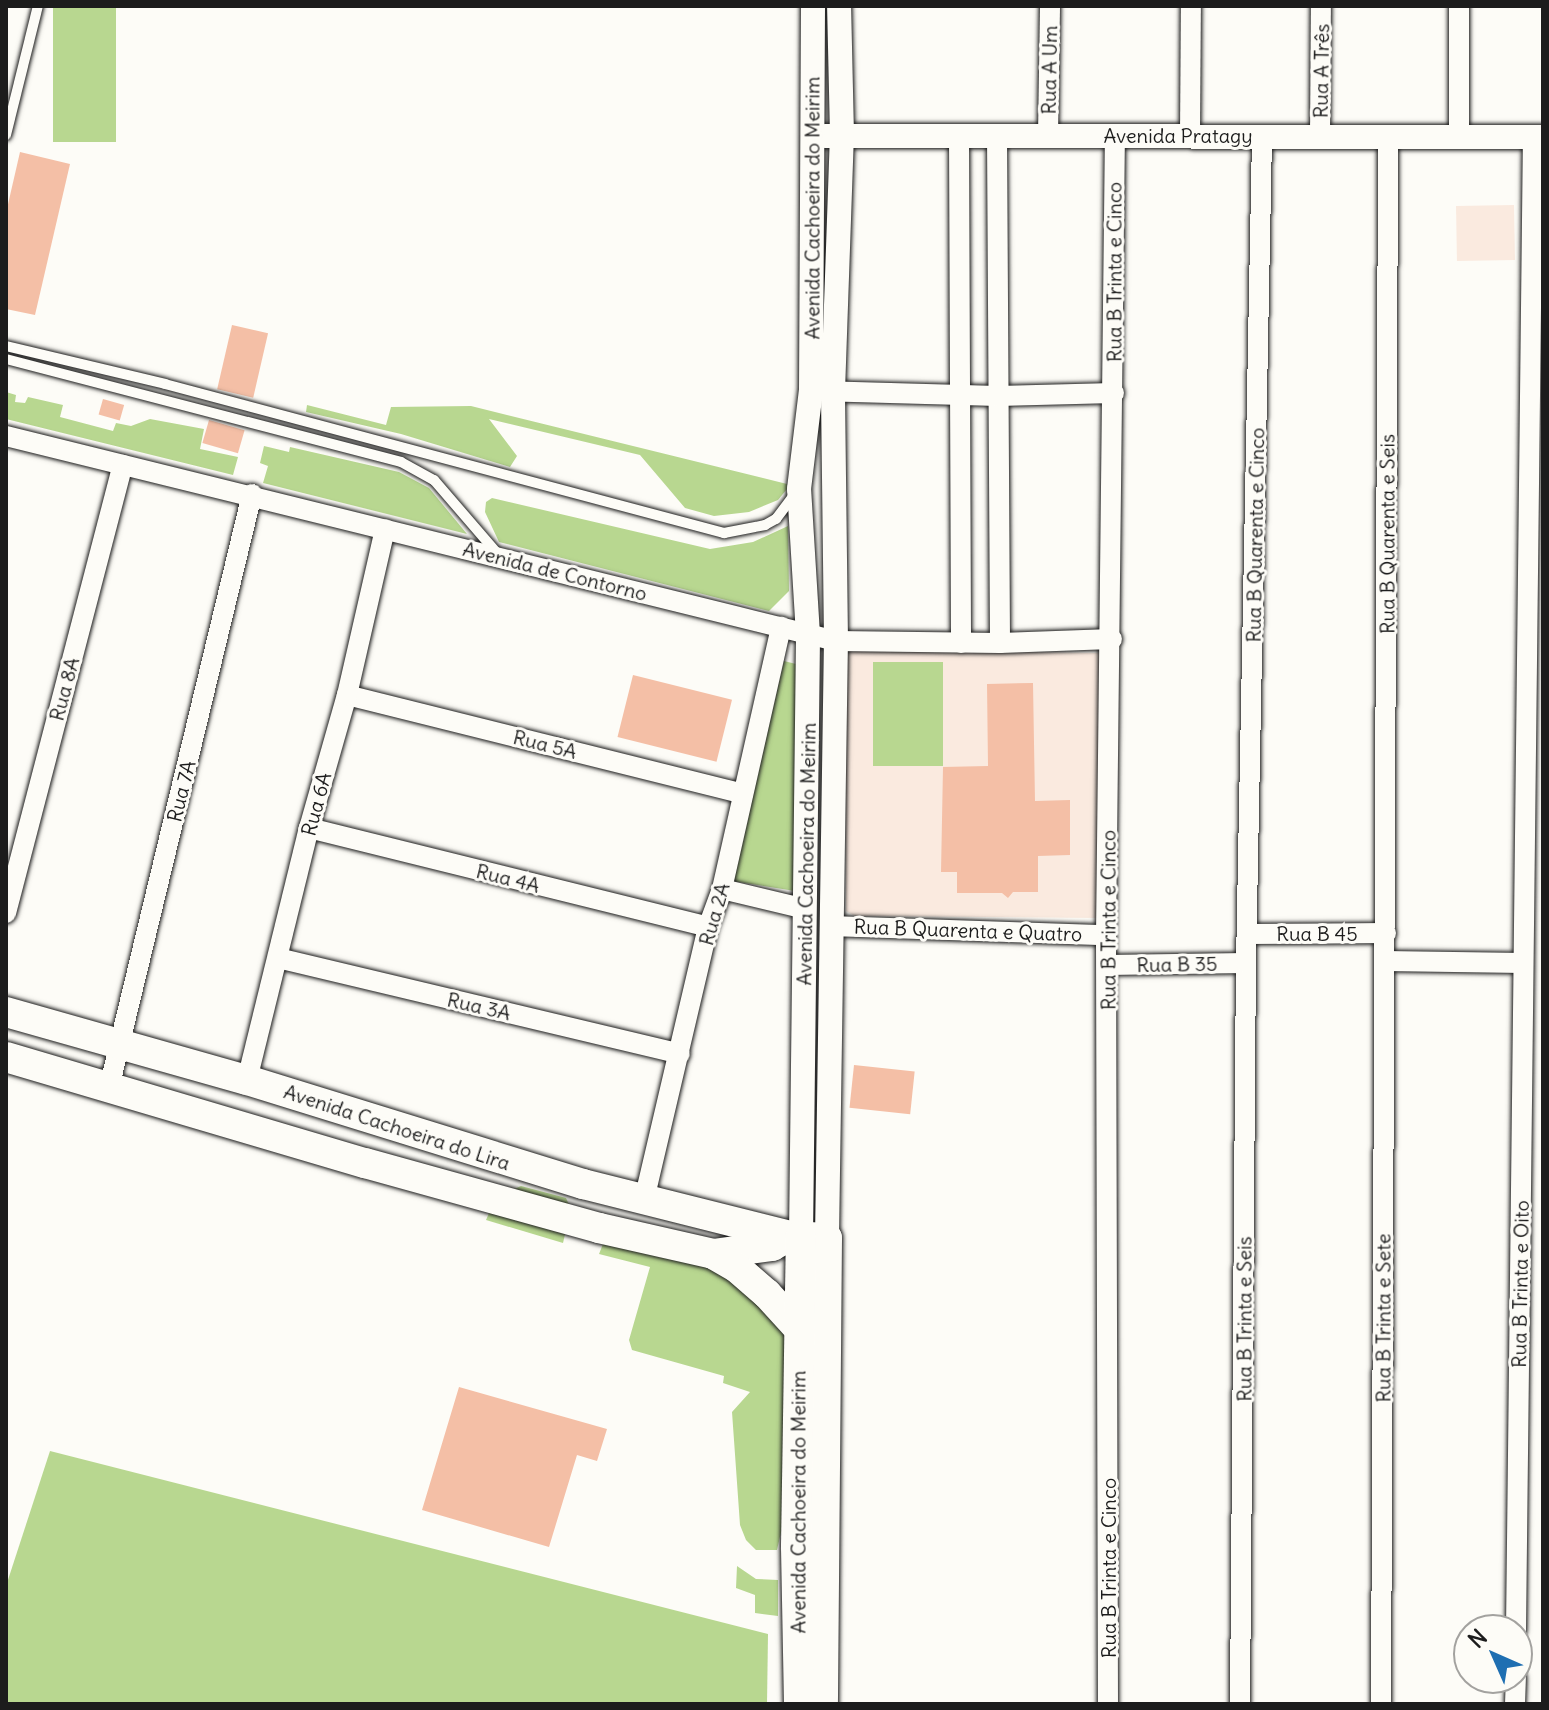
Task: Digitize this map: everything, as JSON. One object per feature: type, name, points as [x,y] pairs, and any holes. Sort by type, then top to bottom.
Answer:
[{"type":"main road","name":"Avenida Cachoeira do Lira","points":[[6,1012],[247,1080],[535,1171],[733,1222],[806,1236]]},
{"type":"main road","name":"Avenida Cachoeira do Lira","points":[[6,1057],[380,1168],[717,1254],[772,1246],[806,1236]]},
{"type":"main road","points":[[733,1222],[739,1238],[717,1254],[767,1294],[799,1329]]},
{"type":"main road","name":"Avenida Cachoeira do Meirim","points":[[799,1704],[799,1329],[806,1236]]},
{"type":"main road","name":"Avenida Cachoeira do Meirim","points":[[806,1236],[823,1704]]},
{"type":"street","name":"Avenida Cachoeira do Meirim","points":[[806,1236],[830,926],[836,641],[822,391],[813,137],[813,6]]},
{"type":"street","name":"Avenida Cachoeira do Meirim","points":[[806,1236],[808,635],[799,489],[822,391],[842,135],[839,6]]},
{"type":"street","name":"Rua A Um","points":[[1048,135],[1050,6]]},
{"type":"street","points":[[1190,135],[1191,6]]},
{"type":"street","name":"Rua A Três","points":[[1320,136],[1321,6]]},
{"type":"street","points":[[1459,6],[1459,137]]},
{"type":"street","name":"Avenida Pratagy","points":[[813,137],[959,134],[1538,137]]},
{"type":"street","points":[[959,134],[961,643]]},
{"type":"street","points":[[997,134],[1000,643]]},
{"type":"street","name":"Rua B Trinta e Cinco","points":[[1108,1704],[1106,935],[1112,639],[1115,135]]},
{"type":"street","name":"Rua B Quarenta e Seis","points":[[1386,933],[1388,135]]},
{"type":"street","name":"Rua B Quarenta e Cinco","points":[[1248,934],[1262,136]]},
{"type":"street","name":"Rua B Trinta e Oito","points":[[1516,1614],[1523,963],[1533,937],[1538,137]]},
{"type":"street","points":[[822,391],[961,396],[1114,393]]},
{"type":"street","name":"Avenida de Contorno","points":[[6,436],[252,494],[836,641],[1000,643],[1112,639]]},
{"type":"street","name":"Rua 8A","points":[[6,913],[123,465]]},
{"type":"street","name":"Rua 7A","points":[[109,1088],[252,494]]},
{"type":"street","name":"Rua 6A","points":[[247,1080],[309,828],[347,695],[385,529]]},
{"type":"street","name":"Rua 2A","points":[[644,1200],[708,927],[722,889],[781,627]]},
{"type":"street","name":"Rua 5A","points":[[347,695],[743,794]]},
{"type":"street","name":"Rua 4A","points":[[309,828],[708,927]]},
{"type":"street","points":[[722,889],[805,909]]},
{"type":"street","name":"Rua B Quarenta e Quatro","points":[[830,926],[1106,935]]},
{"type":"street","name":"Rua B 45","points":[[1248,934],[1386,933]]},
{"type":"street","name":"Rua B Trinta e Sete","points":[[1381,1704],[1386,933]]},
{"type":"street","name":"Rua B Trinta e Seis","points":[[1240,1704],[1248,934]]},
{"type":"street","name":"Rua 3A","points":[[278,958],[680,1054]]},
{"type":"street","points":[[1385,961],[1523,963]]},
{"type":"street","name":"Rua B 35","points":[[1107,965],[1246,963]]},
{"type":"lane","points":[[6,135],[38,6]]},
{"type":"lane","points":[[6,346],[165,384],[724,533],[765,525],[776,519],[799,489]]},
{"type":"lane","points":[[6,359],[401,462],[434,480],[479,537],[502,558]]},
{"type":"shaded area","points":[[1514,205],[1515,260],[1457,261],[1456,206]]},
{"type":"shaded area","points":[[845,650],[1104,653],[1101,918],[855,916],[846,911]]},
{"type":"green space","points":[[53,6],[116,6],[116,142],[53,142]]},
{"type":"green space","points":[[6,392],[16,395],[15,402],[25,403],[28,397],[63,405],[60,417],[113,431],[116,423],[131,426],[150,419],[204,429],[200,449],[238,457],[233,475],[6,419]]},
{"type":"green space","points":[[307,405],[386,425],[391,407],[471,406],[787,484],[787,489],[778,500],[749,512],[714,516],[685,508],[640,455],[489,419],[517,456],[510,467],[401,434],[306,412]]},
{"type":"green space","points":[[264,446],[289,452],[290,447],[399,472],[429,488],[467,534],[263,483],[268,466],[260,463]]},
{"type":"green space","points":[[492,498],[710,549],[753,542],[788,526],[789,591],[769,611],[499,542],[485,512],[486,502]]},
{"type":"green space","points":[[784,661],[800,665],[795,891],[732,881]]},
{"type":"green space","points":[[873,662],[943,662],[943,766],[873,766]]},
{"type":"green space","points":[[521,1186],[566,1198],[571,1209],[563,1243],[486,1220],[493,1204],[505,1193]]},
{"type":"green space","points":[[603,1244],[753,1261],[781,1290],[787,1506],[777,1550],[756,1550],[746,1540],[740,1525],[732,1412],[750,1392],[723,1383],[724,1376],[632,1350],[629,1340],[650,1267],[599,1254]]},
{"type":"green space","points":[[50,1451],[768,1634],[767,1704],[6,1704],[6,1586]]},
{"type":"green space","points":[[737,1566],[756,1579],[778,1580],[778,1616],[755,1613],[755,1595],[736,1588]]},
{"type":"building","points":[[20,152],[70,164],[35,315],[6,309],[6,213]]},
{"type":"building","points":[[232,325],[268,333],[253,398],[217,389]]},
{"type":"building","points":[[103,399],[124,405],[120,420],[99,414]]},
{"type":"building","points":[[209,420],[245,430],[238,453],[202,443]]},
{"type":"building","points":[[633,675],[732,700],[716,762],[618,737]]},
{"type":"building","points":[[1033,683],[1035,801],[1070,800],[1070,855],[1038,856],[1038,892],[1013,892],[1008,898],[1002,893],[957,893],[957,872],[941,872],[943,767],[988,766],[987,684]]},
{"type":"building","points":[[854,1065],[915,1071],[910,1114],[850,1108]]},
{"type":"building","points":[[459,1387],[607,1429],[597,1461],[577,1455],[549,1547],[422,1510]]}]
